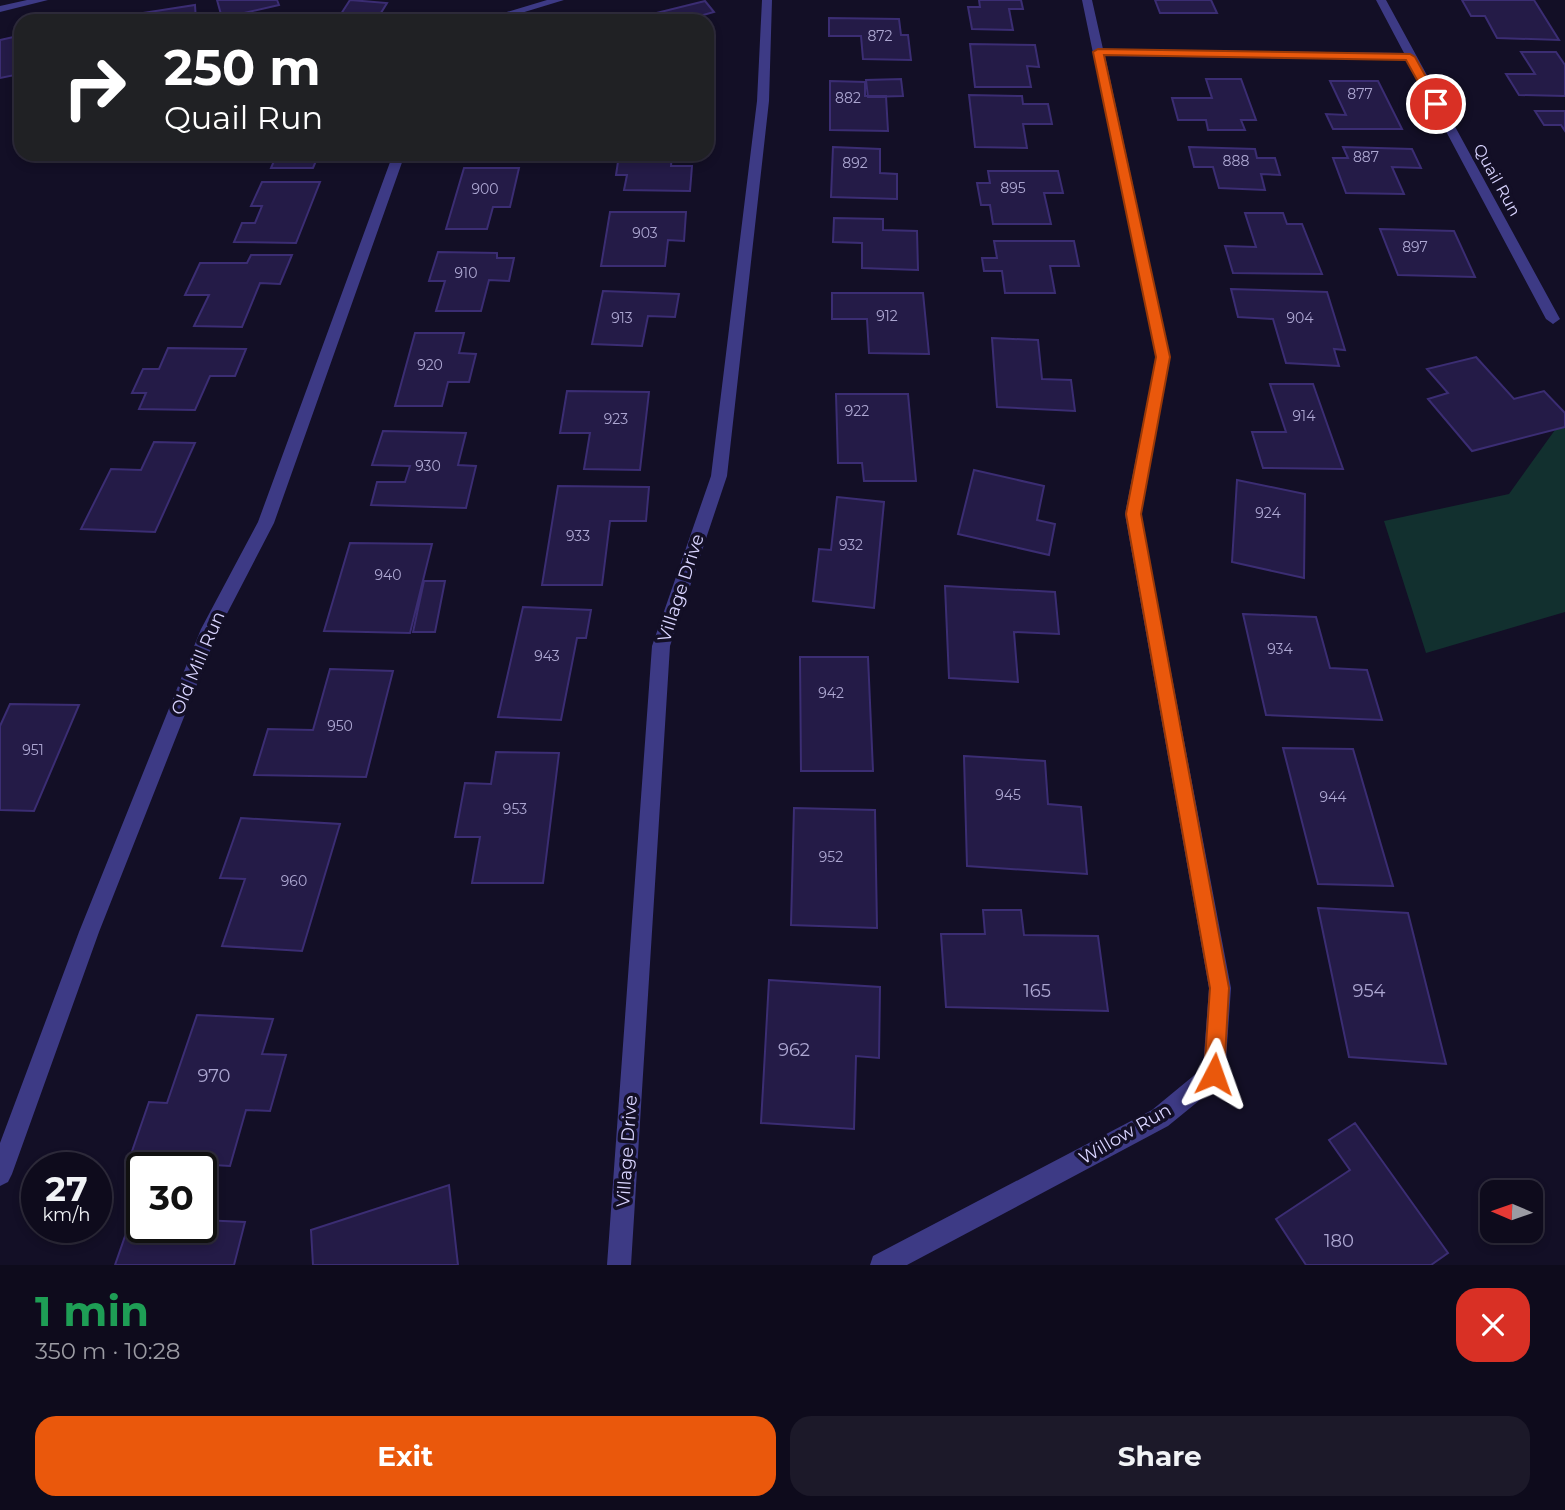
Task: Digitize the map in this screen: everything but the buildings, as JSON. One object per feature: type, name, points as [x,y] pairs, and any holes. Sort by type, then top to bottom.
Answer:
[{"type":"street","points":[[0,9],[43,0]]},
{"type":"street","points":[[508,14],[559,0]]},
{"type":"street","name":"Village Drive","points":[[619,1265],[660,646],[719,476],[763,101],[766,0]]},
{"type":"street","name":"Willow Run","points":[[882,1265],[1160,1118],[1214,1074],[1220,988],[1133,514],[1163,357],[1087,0]]},
{"type":"street","name":"Quail Run","points":[[1381,0],[1553,319]]},
{"type":"street","points":[[1098,52],[1410,57]]},
{"type":"street","name":"Old Mill Run","points":[[0,1174],[89,932],[210,629],[266,523],[396,161]]},
{"type":"green space","points":[[1565,416],[1565,612],[1426,653],[1384,521],[1509,494]]},
{"type":"route","points":[[1214,1074],[1220,988],[1133,514],[1163,357],[1098,52],[1410,57],[1436,104]]}]
